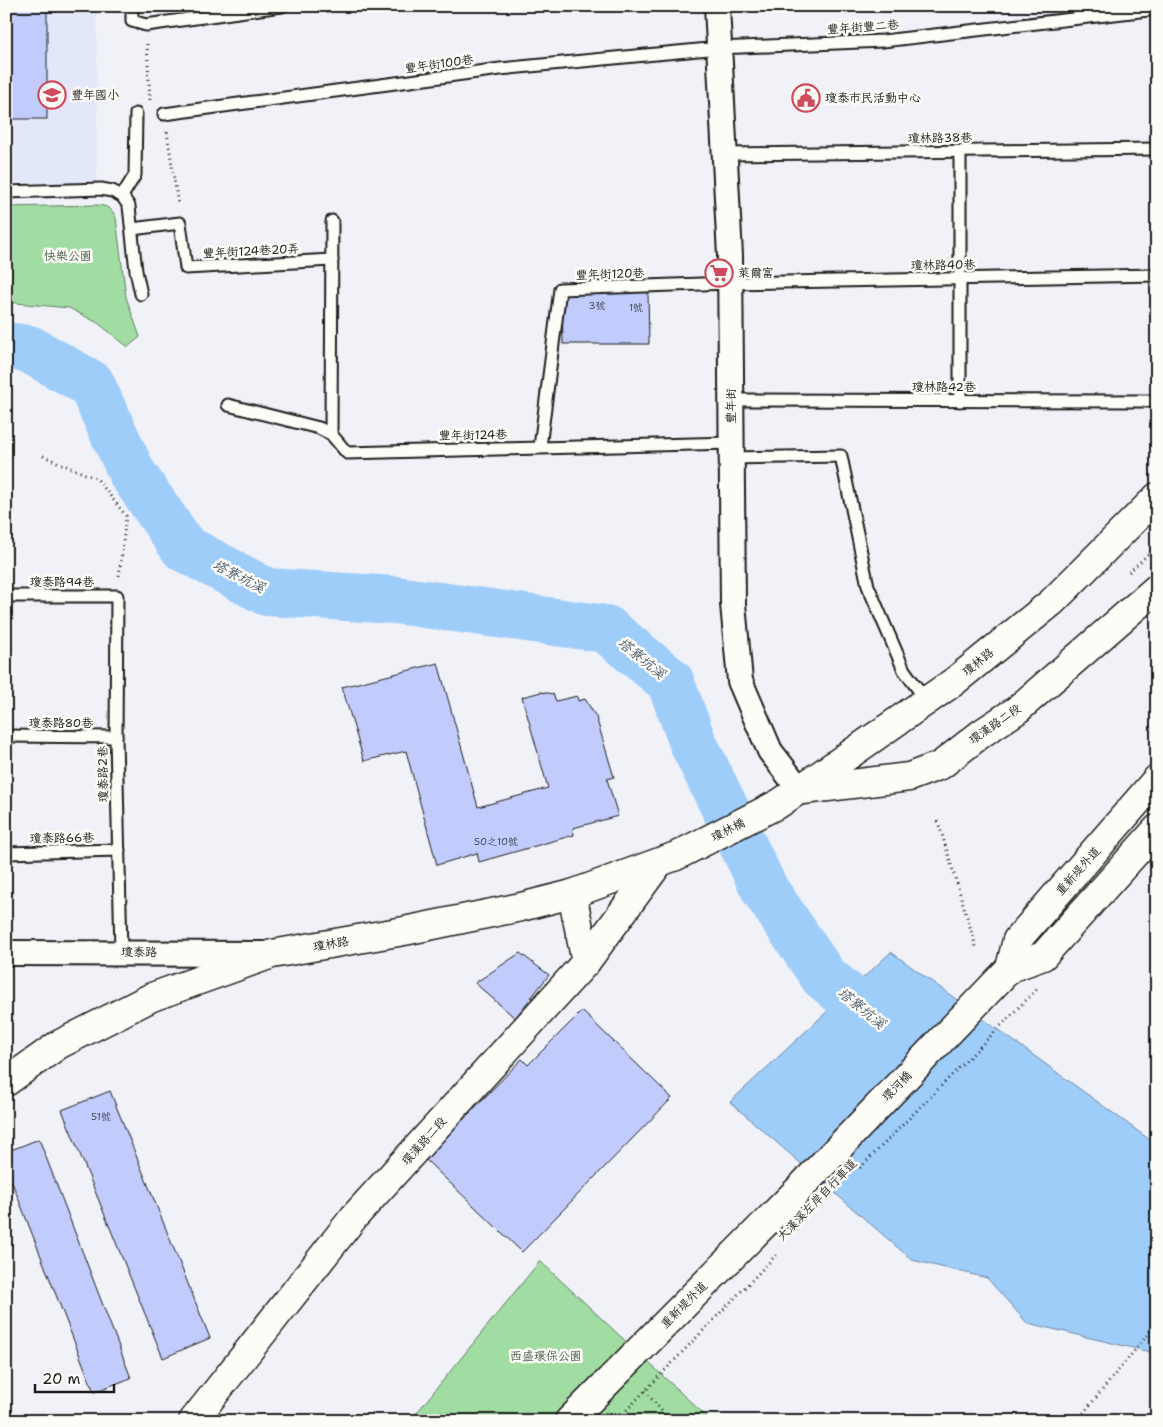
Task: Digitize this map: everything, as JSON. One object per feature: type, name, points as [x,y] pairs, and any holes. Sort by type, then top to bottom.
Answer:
[{"type":"street","name":"豐年街","points":[[717,6],[730,283],[733,604],[740,681],[790,797]]},
{"type":"street","name":"瓊林路","points":[[790,797],[955,681],[1052,602],[1157,497]]},
{"type":"street","name":"環漢路二段","points":[[790,797],[909,777],[941,765],[982,733],[1017,710],[1157,588]]},
{"type":"street","name":"重新堤外道","points":[[1003,975],[1017,940],[1157,779]]},
{"type":"street","name":"瓊林橋","points":[[667,860],[790,797]]},
{"type":"street","points":[[1003,975],[1043,956],[1157,829]]},
{"type":"street","name":"瓊林路","points":[[6,1082],[58,1045],[152,997],[272,954],[404,931],[572,894],[667,860]]},
{"type":"street","name":"環漢路二段","points":[[193,1421],[354,1217],[586,962],[667,860]]},
{"type":"street","points":[[572,894],[586,962]]},
{"type":"street","name":"瓊泰路","points":[[6,953],[272,954]]},
{"type":"street","name":"環河橋","points":[[799,1189],[1003,975]]},
{"type":"street","name":"重新堤外道","points":[[569,1421],[799,1189]]},
{"type":"lane","points":[[132,6],[132,21],[146,26],[282,6]]},
{"type":"lane","name":"豐年街豐二巷","points":[[719,48],[884,40],[1157,9]]},
{"type":"lane","name":"豐年街100巷","points":[[164,114],[500,69],[719,48]]},
{"type":"lane","points":[[122,196],[135,175],[136,114]]},
{"type":"lane","name":"瓊林路38巷","points":[[724,154],[1157,149]]},
{"type":"lane","points":[[960,152],[960,401]]},
{"type":"lane","points":[[6,192],[100,189],[112,191],[122,196],[129,206],[141,294]]},
{"type":"lane","points":[[331,434],[332,221]]},
{"type":"lane","name":"豐年街124巷20弄","points":[[132,229],[180,223],[186,268],[332,260]]},
{"type":"lane","name":"瓊林路40巷","points":[[730,283],[1157,275]]},
{"type":"lane","name":"豐年街120巷","points":[[540,447],[560,290],[730,283]]},
{"type":"lane","name":"瓊林路42巷","points":[[731,400],[1157,400]]},
{"type":"lane","name":"豐年街124巷","points":[[228,405],[319,428],[331,434],[348,453],[540,447],[732,450],[841,456],[868,586],[904,670],[926,700]]},
{"type":"lane","name":"瓊泰路94巷","points":[[6,596],[117,596]]},
{"type":"lane","name":"瓊泰路2巷","points":[[117,596],[116,736],[121,952]]},
{"type":"lane","name":"瓊泰路80巷","points":[[6,736],[116,736]]},
{"type":"lane","name":"瓊泰路66巷","points":[[6,853],[119,850]]},
{"type":"path","points":[[43,456],[97,479],[126,516],[117,596]]},
{"type":"path","points":[[1129,572],[1157,546]]},
{"type":"path","points":[[938,821],[977,950]]},
{"type":"path","name":"大漢溪左岸自行車道","points":[[854,1174],[1032,994]]},
{"type":"path","name":"大漢溪左岸自行車道","points":[[616,1421],[780,1250]]},
{"type":"path","points":[[1077,1421],[1157,1323]]},
{"type":"path","points":[[646,1391],[670,1421]]},
{"type":"path","points":[[336,1421],[343,1414]]},
{"type":"shaded area","name":"豐年國小","points":[[6,6],[97,6],[97,183],[6,183]]},
{"type":"green space","name":"快樂公園","points":[[97,205],[109,208],[116,218],[126,297],[140,337],[128,347],[98,323],[69,308],[6,302],[6,207]]},
{"type":"green space","name":"西盛環保公園","points":[[540,1261],[711,1421],[410,1421]]},
{"type":"water","points":[[891,952],[1157,1145],[1157,1356],[1150,1352],[1027,1323],[987,1278],[912,1260],[730,1102]]},
{"type":"building","points":[[6,6],[47,6],[47,119],[6,119]]},
{"type":"building","points":[[648,292],[649,344],[563,344],[562,293]]},
{"type":"building","points":[[438,663],[478,807],[548,788],[522,697],[541,692],[553,694],[556,701],[577,696],[578,701],[585,699],[596,717],[614,777],[607,779],[618,816],[573,828],[574,835],[479,862],[477,853],[437,865],[406,751],[364,761],[342,687]]},
{"type":"building","points":[[520,953],[549,975],[515,1018],[475,983]]},
{"type":"building","points":[[582,1011],[672,1098],[522,1252],[425,1159],[522,1059],[528,1065]]},
{"type":"building","points":[[110,1091],[210,1338],[163,1358],[62,1110]]},
{"type":"building","points":[[39,1139],[131,1378],[94,1392],[6,1167],[6,1152]]},
{"type":"waterway","name":"塔寮坑溪","points":[[6,346],[29,349],[91,384],[132,473],[184,548],[267,592],[396,600],[606,629],[670,681],[693,743],[765,890],[824,977],[896,1036]]},
{"type":"place","name":"豐年國小","points":[[52,95]]},
{"type":"place","name":"瓊泰市民活動中心","points":[[806,98]]},
{"type":"place","name":"萊爾富","points":[[719,273]]}]
